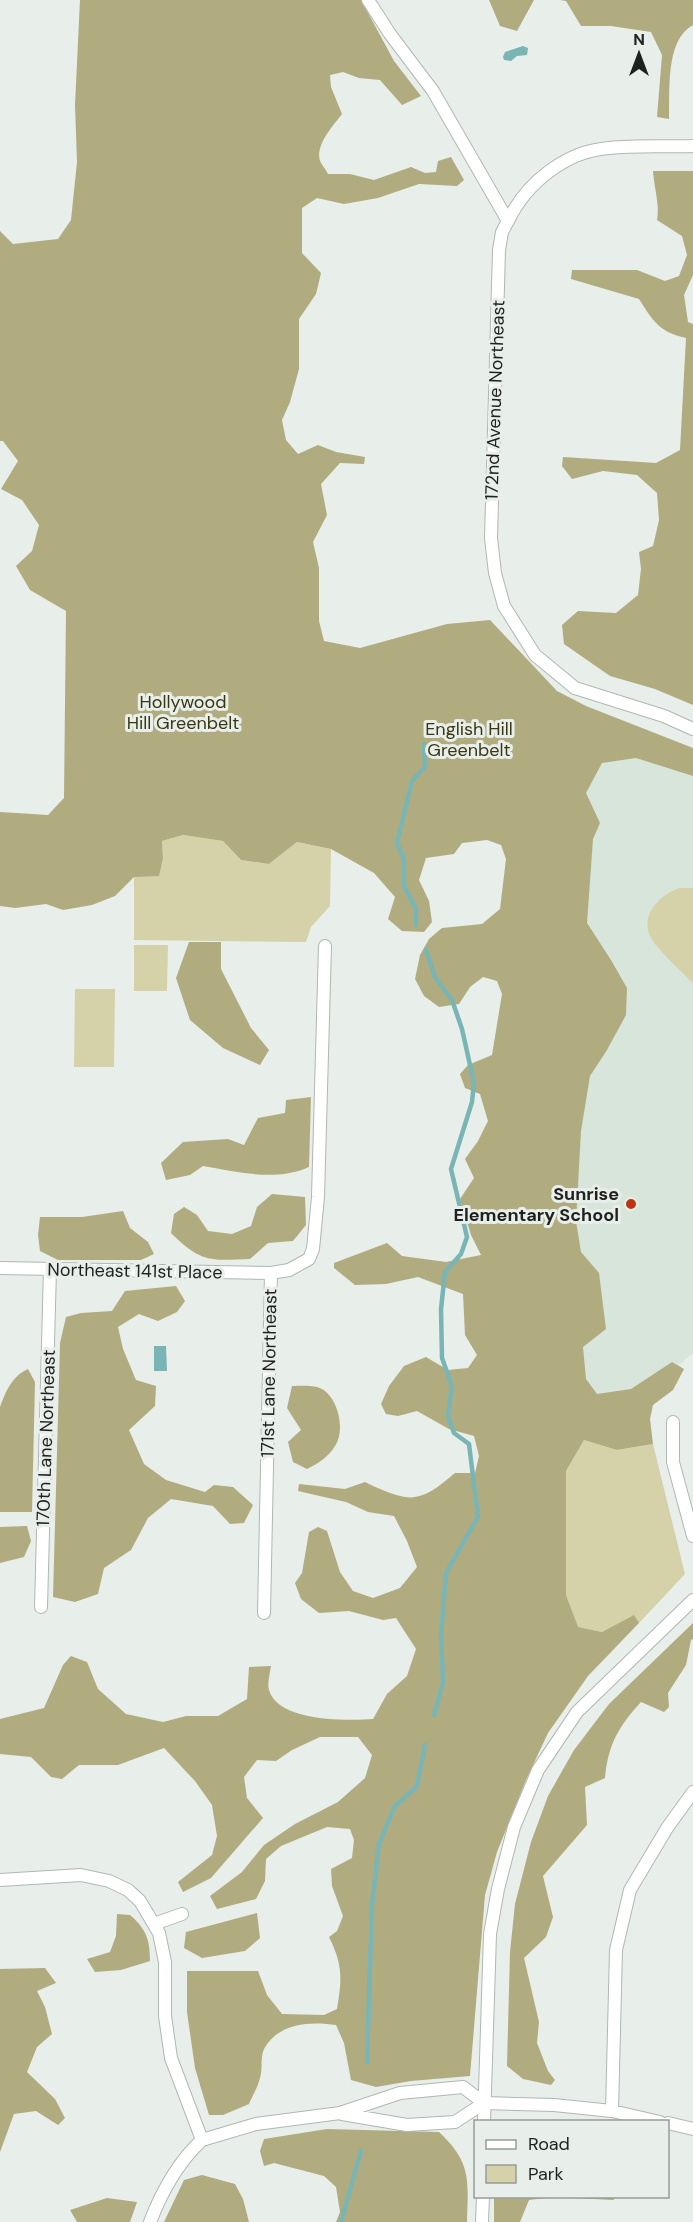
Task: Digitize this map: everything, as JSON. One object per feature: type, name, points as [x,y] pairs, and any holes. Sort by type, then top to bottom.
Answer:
[{"type":"street","points":[[368,0],[390,34],[433,91],[508,221]]},
{"type":"street","name":"172nd Avenue Northeast","points":[[693,147],[608,148],[584,153],[546,174],[516,203],[502,232],[499,250],[491,537],[495,573],[504,606],[535,655],[575,688],[664,717],[693,729]]},
{"type":"street","name":"171st Lane Northeast","points":[[264,1613],[271,1273],[290,1270],[309,1259],[313,1249],[318,1197],[324,946]]},
{"type":"street","name":"Northeast 141st Place","points":[[0,1268],[271,1273]]},
{"type":"street","name":"170th Lane Northeast","points":[[41,1607],[50,1269]]},
{"type":"street","points":[[673,1422],[673,1462],[693,1536]]},
{"type":"street","points":[[484,2120],[490,1934],[498,1888],[514,1827],[538,1770],[576,1712],[693,1600]]},
{"type":"street","points":[[612,2111],[616,1950],[630,1890],[667,1828],[693,1792]]},
{"type":"street","points":[[0,1881],[81,1875],[108,1881],[128,1890],[140,1901],[159,1933],[165,1962],[165,2016],[171,2058],[202,2140]]},
{"type":"street","points":[[154,1924],[182,1914]]},
{"type":"street","points":[[150,2222],[172,2175],[186,2154],[202,2140],[256,2124],[340,2113],[399,2093],[462,2087],[484,2103],[554,2105],[612,2111],[655,2120]]},
{"type":"street","points":[[340,2113],[407,2126],[455,2122],[484,2103]]},
{"type":"street","points":[[669,2123],[693,2128]]},
{"type":"street","points":[[482,2222],[483,2198]]},
{"type":"shaded area","name":"Sunrise Elementary School","points":[[605,721],[693,754],[693,1353],[564,1464],[577,797]]},
{"type":"green space","points":[[80,0],[361,0],[394,61],[421,96],[402,105],[380,80],[359,78],[343,72],[330,75],[331,87],[342,114],[322,142],[319,155],[321,163],[328,174],[350,174],[374,180],[411,167],[425,173],[436,172],[438,161],[451,157],[464,180],[457,186],[419,184],[378,198],[344,204],[317,198],[302,208],[302,253],[321,273],[316,294],[299,319],[299,369],[290,402],[282,420],[286,440],[298,454],[318,445],[336,452],[365,457],[364,464],[340,463],[321,484],[327,515],[313,542],[319,568],[319,621],[324,641],[360,648],[447,624],[490,620],[557,691],[586,706],[693,748],[693,776],[636,758],[602,763],[586,793],[600,823],[593,839],[587,923],[627,988],[626,1015],[590,1076],[581,1131],[576,1221],[581,1252],[599,1273],[606,1329],[583,1347],[586,1379],[597,1394],[631,1389],[672,1362],[684,1369],[673,1390],[653,1405],[650,1419],[653,1444],[617,1450],[584,1440],[566,1471],[566,1595],[578,1627],[602,1632],[634,1615],[639,1623],[588,1676],[548,1733],[497,1852],[485,1895],[470,2076],[411,2081],[376,2087],[351,2080],[344,2043],[336,2025],[305,2024],[286,2029],[270,2040],[263,2052],[260,2078],[249,2104],[223,2115],[209,2115],[195,2068],[187,2012],[187,1971],[258,1971],[267,1995],[282,2014],[324,2015],[337,2009],[340,1972],[337,1956],[329,1937],[337,1931],[343,1916],[332,1886],[331,1869],[352,1858],[354,1840],[350,1829],[327,1827],[281,1846],[266,1859],[265,1881],[256,1899],[217,1909],[210,1896],[242,1872],[264,1845],[295,1824],[338,1802],[365,1778],[372,1755],[358,1737],[320,1737],[292,1750],[276,1761],[257,1760],[244,1777],[247,1798],[263,1818],[211,1878],[183,1892],[178,1882],[212,1855],[217,1836],[212,1805],[195,1781],[164,1748],[118,1765],[79,1765],[62,1779],[51,1777],[31,1757],[0,1754],[0,1719],[44,1708],[63,1665],[71,1656],[87,1662],[98,1689],[126,1714],[163,1722],[186,1716],[218,1716],[247,1699],[249,1667],[271,1666],[269,1690],[275,1701],[286,1708],[299,1714],[347,1720],[373,1719],[387,1694],[407,1676],[416,1649],[396,1618],[383,1620],[349,1611],[319,1613],[301,1599],[295,1583],[302,1573],[309,1532],[318,1527],[327,1531],[340,1572],[353,1591],[373,1598],[400,1588],[417,1567],[394,1516],[368,1512],[346,1502],[298,1491],[299,1484],[345,1489],[365,1482],[397,1495],[415,1497],[431,1491],[455,1473],[475,1473],[479,1456],[474,1436],[449,1429],[417,1411],[398,1416],[386,1414],[381,1404],[389,1386],[404,1366],[426,1357],[448,1370],[468,1368],[477,1355],[465,1335],[463,1294],[418,1277],[386,1284],[355,1285],[334,1268],[334,1263],[387,1243],[402,1256],[446,1262],[481,1255],[471,1235],[460,1199],[474,1178],[465,1159],[478,1141],[488,1121],[480,1094],[465,1088],[460,1074],[468,1065],[492,1055],[502,994],[497,981],[483,977],[470,987],[459,1004],[439,1007],[424,996],[415,979],[420,955],[429,939],[442,928],[482,924],[500,909],[506,859],[501,845],[487,840],[462,843],[454,854],[426,858],[419,880],[429,901],[432,922],[424,932],[402,931],[388,919],[395,897],[374,873],[331,849],[297,842],[269,864],[241,860],[223,841],[183,835],[162,841],[163,858],[159,876],[134,877],[115,896],[92,905],[63,910],[46,904],[15,908],[0,906],[0,812],[48,815],[64,798],[66,611],[30,590],[16,566],[32,551],[39,525],[22,500],[1,489],[18,461],[3,441],[0,441],[0,231],[13,244],[58,239],[71,220],[77,162],[75,105]]},
{"type":"green space","points":[[489,0],[534,0],[517,31],[500,26]]},
{"type":"green space","points":[[560,0],[693,0],[693,25],[684,32],[673,54],[669,119],[657,117],[662,55],[651,32],[611,26],[581,26],[566,1]]},
{"type":"green space","points":[[653,171],[693,171],[693,275],[684,295],[688,322],[693,324],[693,705],[655,689],[610,676],[564,644],[562,625],[578,611],[616,613],[638,595],[641,569],[639,552],[653,546],[659,520],[657,493],[637,475],[603,471],[572,479],[562,466],[563,457],[656,463],[680,450],[686,338],[663,329],[648,314],[639,299],[571,279],[572,270],[637,270],[665,281],[679,276],[687,255],[682,236],[657,220]]},
{"type":"green space","points":[[183,835],[223,841],[241,860],[269,864],[297,842],[331,849],[330,906],[311,927],[306,942],[134,940],[134,877],[163,858],[162,841]]},
{"type":"green space","points":[[679,888],[693,888],[693,983],[670,961],[651,938],[648,930],[648,921],[653,907],[665,896]]},
{"type":"green space","points":[[189,942],[221,942],[221,969],[251,1028],[269,1050],[260,1065],[223,1048],[190,1020],[176,978]]},
{"type":"green space","points":[[134,945],[168,945],[167,991],[134,991]]},
{"type":"green space","points":[[75,989],[115,989],[114,1067],[74,1067]]},
{"type":"green space","points":[[311,1097],[309,1167],[296,1172],[270,1175],[203,1166],[190,1175],[166,1180],[161,1163],[183,1142],[228,1139],[244,1145],[258,1118],[285,1113],[286,1100]]},
{"type":"green space","points":[[272,1194],[305,1197],[306,1225],[293,1241],[268,1243],[250,1259],[206,1258],[190,1250],[171,1233],[174,1214],[184,1207],[197,1215],[208,1231],[232,1234],[251,1226],[257,1207]]},
{"type":"green space","points":[[123,1211],[130,1228],[148,1242],[154,1254],[141,1260],[58,1260],[40,1251],[38,1235],[40,1217],[82,1217]]},
{"type":"green space","points":[[176,1286],[185,1301],[177,1312],[158,1321],[139,1314],[118,1327],[123,1349],[136,1380],[156,1386],[155,1406],[129,1430],[144,1464],[166,1480],[205,1492],[214,1485],[233,1487],[253,1505],[244,1523],[230,1524],[213,1506],[171,1499],[148,1518],[131,1550],[104,1568],[98,1594],[75,1602],[53,1597],[60,1343],[66,1317],[81,1313],[112,1311],[125,1291]]},
{"type":"green space","points":[[28,1369],[35,1382],[32,1512],[0,1512],[0,1407],[14,1380]]},
{"type":"green space","points":[[292,1386],[310,1386],[326,1392],[336,1406],[340,1423],[335,1446],[323,1459],[307,1469],[293,1462],[288,1442],[301,1430],[287,1408]]},
{"type":"green space","points":[[584,1440],[618,1450],[653,1444],[685,1574],[639,1623],[633,1616],[602,1632],[577,1627],[566,1595],[566,1471]]},
{"type":"green space","points":[[27,1526],[31,1541],[24,1557],[0,1563],[0,1527]]},
{"type":"green space","points":[[693,1623],[693,1639],[686,1665],[668,1693],[669,1707],[664,1712],[641,1702],[627,1719],[612,1745],[605,1778],[585,1787],[587,1825],[543,1876],[553,1917],[546,1937],[524,1958],[539,2022],[537,2043],[548,2071],[555,2080],[551,2085],[523,2079],[507,2066],[510,1952],[515,1904],[531,1842],[548,1796],[574,1750],[609,1704]]},
{"type":"green space","points":[[257,1913],[260,1938],[245,1951],[202,1958],[184,1948],[186,1932]]},
{"type":"green space","points":[[117,1914],[130,1915],[140,1925],[148,1940],[150,1961],[121,1970],[95,1972],[87,1959],[110,1952],[116,1936]]},
{"type":"green space","points":[[45,1968],[56,1983],[37,1991],[45,2007],[52,2034],[37,2047],[27,2072],[55,2099],[65,2118],[58,2125],[36,2111],[14,2114],[0,2152],[0,1969]]},
{"type":"green space","points":[[327,2129],[439,2132],[450,2143],[463,2163],[468,2195],[467,2222],[336,2222],[340,2212],[336,2187],[324,2176],[274,2163],[264,2166],[260,2151],[264,2139]]},
{"type":"green space","points":[[202,2175],[235,2184],[243,2199],[249,2222],[164,2222],[184,2180]]},
{"type":"green space","points":[[107,2198],[137,2202],[130,2222],[77,2222],[70,2210]]},
{"type":"green space","points":[[494,2198],[545,2198],[529,2200],[520,2222],[494,2222]]},
{"type":"green space","points":[[573,2198],[613,2198],[614,2200]]},
{"type":"water","points":[[523,46],[528,48],[527,55],[517,56],[511,61],[504,60],[505,52]]},
{"type":"water","points":[[154,1346],[166,1346],[167,1371],[154,1371]]},
{"type":"waterway","points":[[416,925],[416,909],[404,886],[404,859],[397,843],[412,781],[425,767],[424,744]]},
{"type":"waterway","points":[[426,950],[435,977],[452,1000],[462,1029],[474,1083],[472,1102],[451,1169],[467,1237],[461,1254],[445,1272],[441,1309],[442,1358],[452,1386],[448,1416],[454,1433],[469,1444],[478,1517],[446,1573],[441,1635],[443,1683],[434,1715]]},
{"type":"waterway","points":[[367,2062],[372,1905],[379,1844],[395,1806],[417,1786],[425,1745]]},
{"type":"waterway","points":[[341,2222],[361,2151]]},
{"type":"place","name":"Sunrise Elementary School","points":[[631,1204]]},
{"type":"park label","name":"Hollywood Hill Greenbelt","points":[[183,712]]},
{"type":"park label","name":"English Hill Greenbelt","points":[[469,739]]}]
